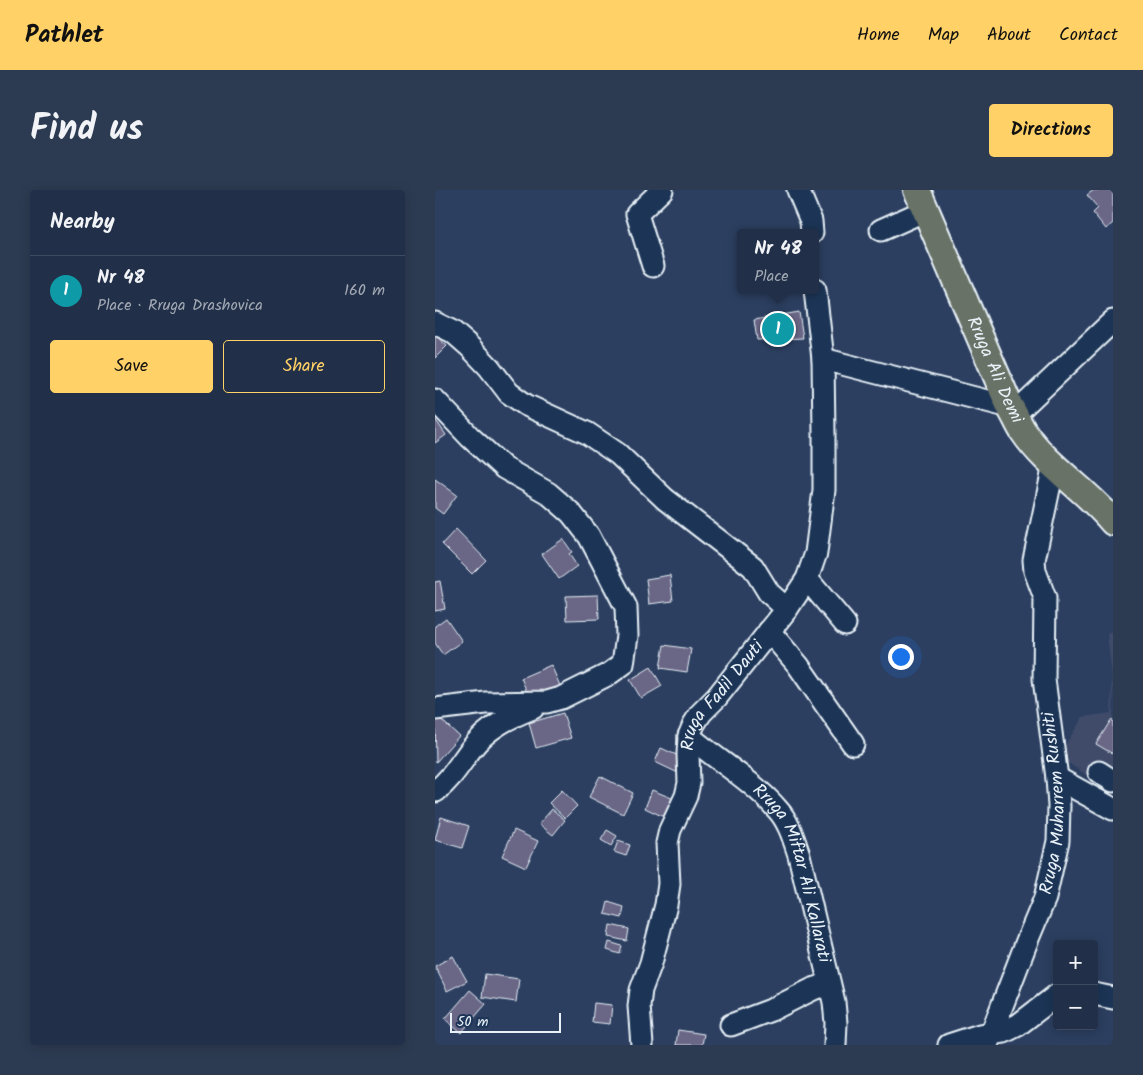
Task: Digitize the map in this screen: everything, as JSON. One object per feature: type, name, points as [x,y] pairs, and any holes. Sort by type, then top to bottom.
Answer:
[{"type":"main road","name":"Rruga Ali Demi","points":[[922,200],[1013,411],[1024,432],[1054,465],[1094,501],[1113,522]]},
{"type":"street","points":[[653,266],[637,214],[662,190]]},
{"type":"street","points":[[798,190],[811,221],[811,229]]},
{"type":"street","points":[[881,230],[922,200]]},
{"type":"street","name":"Rruga Fadil Dauti","points":[[642,1045],[639,1006],[641,990],[666,905],[669,884],[667,843],[670,830],[686,796],[689,783],[689,736],[701,713],[717,697],[787,609],[807,579],[816,553],[824,490],[823,359],[815,294]]},
{"type":"street","points":[[823,359],[1013,411],[1113,321]]},
{"type":"street","points":[[435,323],[453,332],[469,346],[489,367],[509,393],[526,405],[587,433],[618,454],[665,499],[753,566],[769,593],[787,609]]},
{"type":"street","points":[[435,400],[470,437],[504,468],[548,493],[571,512],[589,536],[626,607],[627,636],[623,664],[609,674],[561,698],[506,718],[487,732],[471,748],[449,781],[436,791]]},
{"type":"street","name":"Rruga Muharrem Rushiti","points":[[986,1042],[1045,898],[1058,841],[1059,806],[1057,778],[1044,679],[1045,598],[1035,571],[1034,560],[1054,465]]},
{"type":"street","points":[[807,579],[845,624]]},
{"type":"street","points":[[769,632],[798,664],[853,744]]},
{"type":"street","points":[[435,709],[486,703],[547,702]]},
{"type":"street","name":"Rruga Miftar Ali Kallarati","points":[[689,736],[759,792],[779,811],[791,832],[799,855],[829,984],[836,1023],[835,1045]]},
{"type":"street","points":[[1057,778],[1113,809]]},
{"type":"street","points":[[731,1025],[771,1010],[829,984]]},
{"type":"street","points":[[1098,995],[1113,998]]},
{"type":"street","points":[[949,1045],[980,1035],[986,1042],[1018,1025],[1053,998]]},
{"type":"shaded area","points":[[1113,631],[1113,793],[1058,756],[1083,717],[1111,713],[1112,675],[1107,634]]},
{"type":"building","points":[[1094,190],[1113,190],[1113,223],[1106,229],[1093,213],[1098,208],[1087,195]]},
{"type":"building","points":[[799,312],[803,338],[757,340],[754,320]]},
{"type":"building","points":[[435,335],[447,346],[435,358]]},
{"type":"building","points":[[435,419],[446,435],[435,443]]},
{"type":"building","points":[[435,479],[457,495],[443,514],[435,508]]},
{"type":"building","points":[[456,529],[486,560],[472,574],[442,544]]},
{"type":"building","points":[[563,539],[572,552],[569,554],[577,566],[559,579],[542,554]]},
{"type":"building","points":[[670,575],[673,601],[649,604],[646,579]]},
{"type":"building","points":[[440,581],[445,609],[435,611],[435,582]]},
{"type":"building","points":[[598,595],[599,619],[567,620],[566,596]]},
{"type":"building","points":[[446,618],[462,641],[443,655],[435,643],[435,626]]},
{"type":"building","points":[[664,645],[691,649],[687,672],[660,668]]},
{"type":"building","points":[[551,665],[561,688],[531,701],[521,678]]},
{"type":"building","points":[[651,667],[662,686],[641,698],[630,680]]},
{"type":"building","points":[[563,713],[571,738],[536,748],[529,723]]},
{"type":"building","points":[[437,716],[459,736],[436,762],[435,717]]},
{"type":"building","points":[[1111,720],[1113,721],[1113,754],[1096,744]]},
{"type":"building","points":[[661,748],[683,758],[676,772],[655,762]]},
{"type":"building","points":[[600,776],[633,793],[623,814],[589,797]]},
{"type":"building","points":[[562,790],[577,806],[565,818],[549,803]]},
{"type":"building","points":[[652,790],[674,799],[666,818],[645,808]]},
{"type":"building","points":[[552,809],[565,820],[553,835],[539,824]]},
{"type":"building","points":[[441,817],[469,826],[462,848],[435,840]]},
{"type":"building","points":[[514,830],[538,841],[526,867],[502,856]]},
{"type":"building","points":[[607,830],[617,836],[611,846],[601,840]]},
{"type":"building","points":[[618,841],[630,845],[626,856],[614,852]]},
{"type":"building","points":[[608,902],[624,907],[622,918],[605,914]]},
{"type":"building","points":[[610,925],[629,929],[627,941],[608,937]]},
{"type":"building","points":[[609,942],[622,946],[620,954],[607,950]]},
{"type":"building","points":[[453,956],[467,981],[447,991],[435,966]]},
{"type":"building","points":[[485,974],[519,979],[516,1002],[482,997]]},
{"type":"building","points":[[470,990],[486,1004],[461,1033],[445,1019]]},
{"type":"building","points":[[594,1003],[612,1005],[610,1024],[592,1022]]},
{"type":"building","points":[[678,1030],[704,1034],[702,1045],[676,1045]]},
{"type":"place","name":"Nr 48","points":[[778,329]]}]
